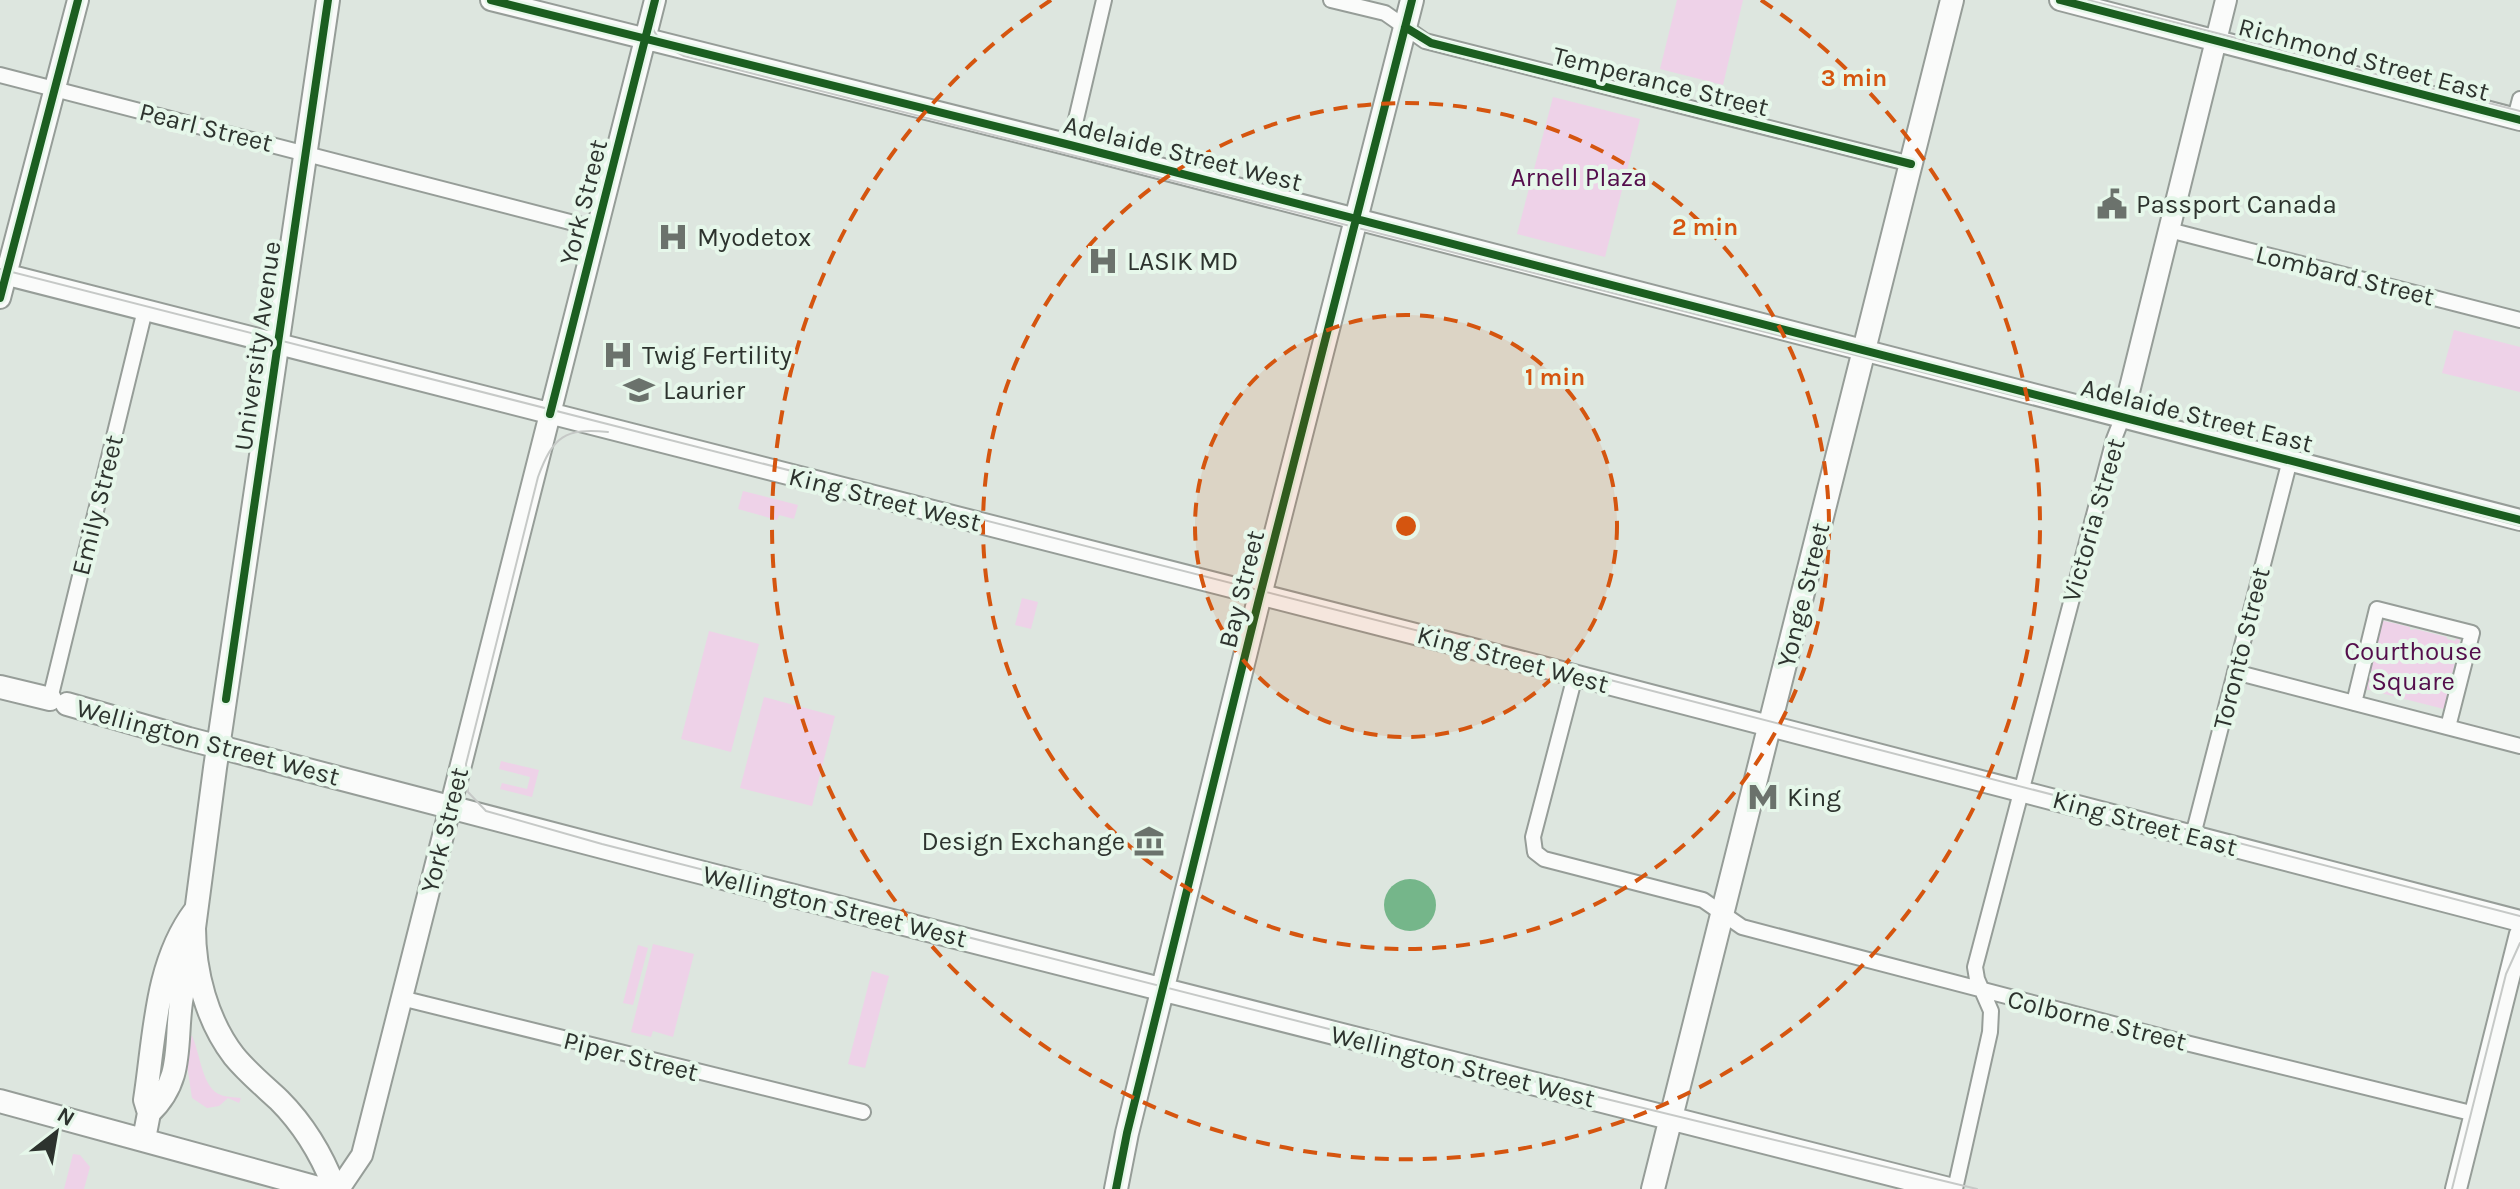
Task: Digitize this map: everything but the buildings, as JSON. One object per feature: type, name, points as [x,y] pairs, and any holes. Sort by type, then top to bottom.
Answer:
[{"type":"main road","points":[[0,298],[3,274],[78,0]]},
{"type":"main road","name":"University Avenue","points":[[328,0],[218,746],[196,910],[195,951],[202,988],[224,1041],[236,1058],[305,1130],[337,1189]]},
{"type":"main road","name":"Adelaide Street West","points":[[491,0],[1070,145],[1864,350]]},
{"type":"main road","name":"York Street","points":[[337,1189],[362,1155],[655,0]]},
{"type":"main road","name":"Bay Street","points":[[1116,1189],[1127,1133],[1260,595],[1412,0]]},
{"type":"main road","name":"Yonge Street","points":[[1653,1189],[1952,0]]},
{"type":"main road","name":"Richmond Street East","points":[[2060,0],[2216,41],[2518,112]]},
{"type":"main road","name":"Victoria Street","points":[[2123,416],[2226,0]]},
{"type":"main road","name":"King Street West","points":[[3,274],[1771,726]]},
{"type":"main road","name":"Adelaide Street East","points":[[1864,350],[2520,520]]},
{"type":"main road","name":"Wellington Street West","points":[[0,687],[664,863],[1952,1189]]},
{"type":"main road","name":"King Street East","points":[[1771,726],[2520,921]]},
{"type":"main road","points":[[144,1139],[149,1113],[145,1100],[164,975],[177,938],[196,910]]},
{"type":"main road","points":[[2456,1189],[2520,934]]},
{"type":"main road","points":[[149,1113],[168,1091],[174,1074],[183,989],[195,951]]},
{"type":"main road","points":[[0,1101],[322,1189]]},
{"type":"street","points":[[1070,145],[1104,0]]},
{"type":"street","name":"Temperance Street","points":[[1331,0],[1385,13],[1431,43],[1911,164]]},
{"type":"street","name":"Pearl Street","points":[[0,75],[597,229]]},
{"type":"street","name":"Lombard Street","points":[[2169,230],[2520,320]]},
{"type":"street","name":"Emily Street","points":[[58,702],[98,499],[145,310]]},
{"type":"street","name":"Victoria Street","points":[[1952,1189],[1990,1032],[1991,1011],[1975,967],[2114,439],[2123,416]]},
{"type":"street","name":"Toronto Street","points":[[2193,835],[2290,460]]},
{"type":"street","points":[[2354,703],[2377,609],[2472,633],[2448,727]]},
{"type":"street","points":[[2235,672],[2520,746]]},
{"type":"street","name":"Colborne Street","points":[[1575,676],[1533,837],[1533,847],[1550,861],[1703,900],[1742,927],[1983,991],[2475,1114]]},
{"type":"street","name":"Piper Street","points":[[401,998],[863,1112]]},
{"type":"green space","points":[[1677,0],[1743,0],[1723,85],[1660,69]]},
{"type":"green space","name":"Arnell Plaza","points":[[1553,97],[1640,119],[1605,257],[1517,234]]},
{"type":"green space","points":[[2454,330],[2520,347],[2520,392],[2442,373]]},
{"type":"green space","points":[[743,491],[798,505],[794,519],[779,515],[777,520],[738,509]]},
{"type":"green space","points":[[1022,598],[1038,602],[1031,629],[1015,625]]},
{"type":"green space","name":"Courthouse Square","points":[[2380,620],[2410,627],[2410,630],[2460,640],[2444,709],[2365,689]]},
{"type":"green space","points":[[709,631],[759,644],[731,752],[681,739]]},
{"type":"green space","points":[[764,697],[835,716],[812,806],[740,788]]},
{"type":"green space","points":[[501,761],[539,770],[532,797],[500,789],[502,783],[527,789],[530,777],[499,769]]},
{"type":"green space","points":[[653,944],[694,954],[673,1037],[653,1031],[651,1037],[631,1032]]},
{"type":"green space","points":[[638,945],[648,948],[633,1005],[623,1003]]},
{"type":"green space","points":[[872,971],[889,976],[865,1068],[848,1064]]},
{"type":"green space","points":[[190,1036],[210,1086],[221,1095],[241,1098],[239,1103],[228,1098],[219,1106],[207,1108],[192,1098],[187,1065]]},
{"type":"green space","points":[[73,1154],[80,1155],[90,1167],[84,1189],[64,1189]]},
{"type":"shaded area","points":[[1410,879],[1428,887],[1436,905],[1428,923],[1410,931],[1392,923],[1384,905],[1392,887]]},
{"type":"tram line","points":[[651,0],[650,19],[656,34],[668,47],[684,56],[2099,415],[2520,526]]},
{"type":"tram line","points":[[2088,0],[2520,111]]},
{"type":"tram line","points":[[0,269],[1564,668],[2520,916]]},
{"type":"tram line","points":[[608,432],[581,432],[562,438],[549,452],[538,477],[466,764],[468,792],[486,811],[602,844],[1557,1087],[1977,1189]]},
{"type":"tram line","points":[[2452,1189],[2506,974],[2520,943]]},
{"type":"cycle path","points":[[0,298],[78,0]]},
{"type":"cycle path","points":[[226,699],[328,0]]},
{"type":"cycle path","points":[[491,0],[1070,145],[2520,520]]},
{"type":"cycle path","points":[[550,414],[655,0]]},
{"type":"cycle path","points":[[1116,1189],[1127,1133],[1259,599],[1412,0]]},
{"type":"cycle path","points":[[2060,0],[2520,120]]},
{"type":"cycle path","points":[[1405,27],[1431,43],[1911,164]]},
{"type":"place","name":"Passport Canada","points":[[2112,204]]},
{"type":"place","name":"Myodetox","points":[[673,237]]},
{"type":"place","name":"LASIK MD","points":[[1103,261]]},
{"type":"place","name":"Twig Fertility","points":[[618,355]]},
{"type":"place","name":"Laurier","points":[[639,390]]},
{"type":"place","name":"King","points":[[1763,797]]},
{"type":"place","name":"Design Exchange","points":[[1149,841]]}]
